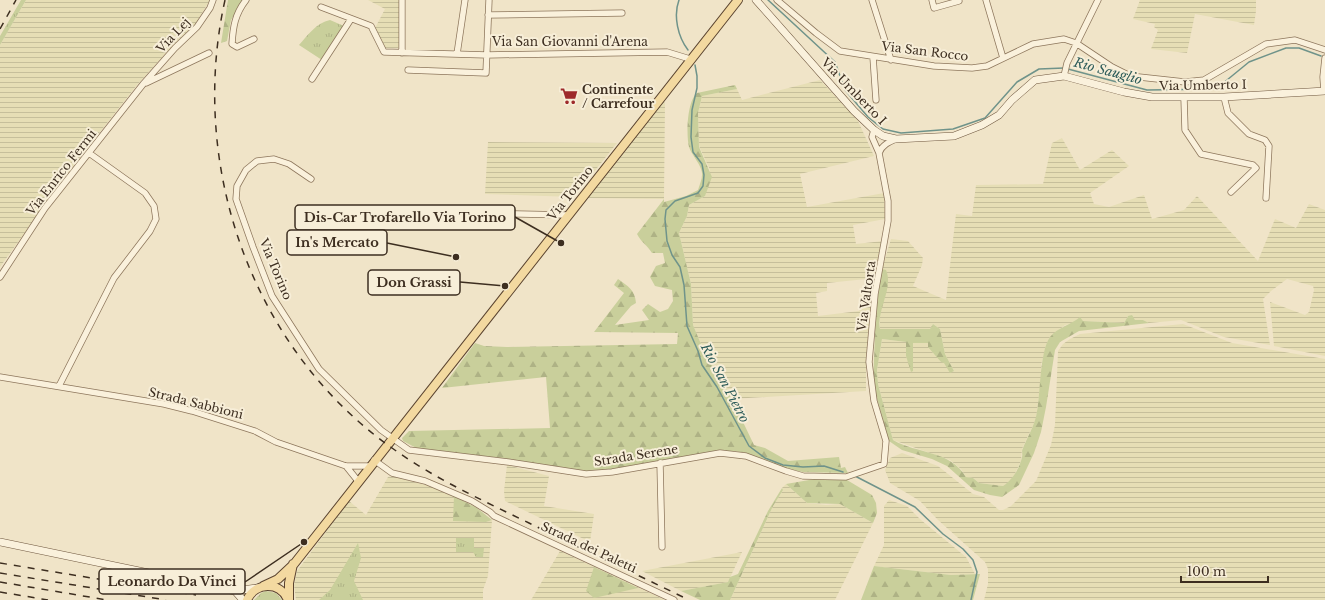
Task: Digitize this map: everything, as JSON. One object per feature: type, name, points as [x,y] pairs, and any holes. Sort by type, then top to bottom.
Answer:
[{"type":"main road","name":"Via Torino","points":[[260,587],[278,580],[294,564],[371,463],[738,0]]},
{"type":"main road","name":"Via Torino","points":[[288,600],[289,584],[294,564]]},
{"type":"main road","points":[[247,600],[252,592],[260,587],[272,586],[279,589],[288,600]]},
{"type":"street","name":"Via Lej","points":[[144,83],[175,48],[197,27],[210,8],[213,0]]},
{"type":"street","points":[[246,0],[239,9],[233,27],[232,44],[237,47],[254,39]]},
{"type":"street","points":[[402,0],[402,53]]},
{"type":"street","points":[[457,54],[465,0]]},
{"type":"street","name":"Via San Giovanni d'Arena","points":[[490,0],[487,55],[667,52],[690,59]]},
{"type":"street","name":"Via Umberto I","points":[[756,0],[849,105],[874,130],[883,136],[896,139],[954,136],[961,134],[982,125],[999,115],[1012,100],[1034,80],[1064,74],[1145,96],[1184,98],[1224,97],[1324,91]]},
{"type":"street","name":"Via San Rocco","points":[[777,0],[840,51],[934,66],[972,68],[986,66],[1033,44],[1064,39],[1076,43],[1112,67],[1130,76],[1185,82],[1204,80],[1266,44],[1295,40],[1325,50]]},
{"type":"street","points":[[872,0],[891,60]]},
{"type":"street","points":[[932,0],[934,8],[959,1]]},
{"type":"street","points":[[986,0],[1003,58]]},
{"type":"street","points":[[1064,74],[1076,43],[1098,0]]},
{"type":"street","points":[[321,7],[371,26],[384,52],[487,55],[486,73],[408,70]]},
{"type":"street","points":[[488,15],[622,13]]},
{"type":"street","points":[[312,79],[351,19]]},
{"type":"street","points":[[144,83],[209,53]]},
{"type":"street","points":[[873,57],[876,100]]},
{"type":"street","points":[[1324,91],[1323,77],[1325,58]]},
{"type":"street","name":"Via Enrico Fermi","points":[[0,276],[45,208],[144,83]]},
{"type":"street","points":[[1224,97],[1228,112],[1249,134],[1265,140],[1269,146],[1266,198]]},
{"type":"street","points":[[1184,98],[1185,130],[1201,154],[1253,165],[1256,168],[1231,192]]},
{"type":"street","name":"Via Valtorta","points":[[874,130],[872,137],[879,153],[888,201],[888,221],[875,294],[869,362],[874,401],[886,441],[884,464]]},
{"type":"street","points":[[879,153],[881,148],[896,139]]},
{"type":"street","points":[[59,386],[114,278],[150,231],[156,219],[154,206],[145,193],[89,153]]},
{"type":"street","name":"Via Torino","points":[[311,179],[289,164],[274,159],[257,161],[246,170],[237,186],[236,200],[272,296],[294,333],[319,369],[391,438]]},
{"type":"street","points":[[424,212],[567,215]]},
{"type":"street","name":"Strada Sabbioni","points":[[0,377],[164,404],[220,418],[256,431],[276,442],[346,466],[371,463]]},
{"type":"street","name":"Strada Serene","points":[[391,438],[409,450],[501,461],[586,474],[597,474],[707,454],[734,453],[746,456],[786,472],[803,476],[846,477],[884,464]]},
{"type":"street","name":"Strada dei Paletti","points":[[371,463],[392,472],[425,480],[465,498],[490,512],[494,516],[507,520],[674,600]]},
{"type":"street","points":[[660,463],[662,547]]},
{"type":"street","points":[[346,466],[358,481]]},
{"type":"street","points":[[0,542],[236,591],[260,587]]},
{"type":"street","points":[[236,591],[243,600]]},
{"type":"shaded area","points":[[26,0],[210,0],[196,23],[175,43],[137,85],[70,170],[0,267],[0,45]]},
{"type":"shaded area","points":[[368,0],[400,0],[400,46],[398,48],[383,48],[375,28],[385,9]]},
{"type":"shaded area","points":[[1140,0],[1256,0],[1254,25],[1195,14],[1187,53],[1151,49],[1158,30],[1154,27],[1155,24],[1133,19]]},
{"type":"shaded area","points":[[820,80],[858,121],[874,156],[800,174],[807,207],[884,193],[885,219],[853,225],[856,244],[883,241],[876,278],[827,283],[827,291],[816,293],[818,316],[859,311],[859,301],[872,299],[866,361],[866,391],[732,399],[706,356],[693,325],[691,284],[679,233],[687,216],[689,205],[705,196],[710,170],[699,146],[698,113],[702,96],[737,89],[742,100]]},
{"type":"shaded area","points":[[662,101],[665,103],[664,199],[586,198]]},
{"type":"shaded area","points":[[1062,138],[1080,170],[1112,150],[1129,166],[1090,193],[1094,204],[1109,207],[1144,195],[1152,219],[1184,210],[1197,196],[1258,261],[1275,219],[1296,228],[1309,204],[1325,210],[1325,356],[1274,346],[1270,302],[1305,315],[1309,312],[1314,290],[1313,286],[1287,279],[1263,299],[1270,345],[1224,337],[1181,320],[1149,323],[1143,320],[1135,320],[1128,316],[1124,323],[1083,321],[1080,318],[1073,323],[1065,325],[1050,337],[1046,346],[1041,365],[1042,373],[1036,419],[1022,449],[1021,461],[1012,480],[1003,486],[979,483],[973,478],[966,477],[961,469],[950,460],[893,440],[878,384],[877,370],[882,339],[906,342],[906,356],[913,371],[913,343],[928,343],[933,353],[936,354],[941,362],[944,362],[950,372],[954,371],[945,354],[940,329],[933,324],[930,329],[880,329],[880,311],[885,297],[882,269],[891,239],[908,241],[923,258],[922,265],[913,286],[946,300],[956,214],[972,216],[976,185],[1043,184],[1052,143]]},
{"type":"shaded area","points":[[488,142],[617,143],[574,197],[485,194]]},
{"type":"shaded area","points":[[1183,324],[1232,343],[1325,359],[1325,600],[984,600],[988,584],[988,569],[985,562],[938,520],[920,501],[890,483],[885,470],[890,458],[902,453],[938,466],[973,494],[984,497],[999,510],[1003,510],[1011,506],[1036,481],[1051,445],[1055,425],[1058,351],[1063,344],[1080,334]]},
{"type":"shaded area","points":[[507,465],[549,476],[544,506],[594,514],[590,542],[505,501],[504,491]]},
{"type":"shaded area","points":[[392,476],[440,489],[454,496],[486,522],[492,520],[488,576],[483,590],[483,600],[296,600],[294,585],[297,571],[349,501],[366,515],[388,477]]},
{"type":"shaded area","points":[[786,484],[807,503],[826,505],[840,504],[873,523],[835,600],[730,600],[773,506],[783,490],[782,488]]},
{"type":"shaded area","points":[[889,500],[907,506],[921,520],[966,557],[975,574],[951,575],[874,566],[884,545],[884,506]]},
{"type":"shaded area","points":[[560,551],[665,600],[531,600]]},
{"type":"shaded area","points":[[742,552],[728,582],[681,591],[642,571]]},
{"type":"green space","points":[[21,0],[26,0],[0,45],[0,36]]},
{"type":"green space","points":[[228,0],[243,0],[231,20],[227,41],[221,43]]},
{"type":"green space","points":[[330,20],[344,26],[322,60],[299,45],[316,27]]},
{"type":"green space","points":[[735,85],[737,89],[702,96],[698,113],[699,147],[712,177],[705,196],[689,205],[687,216],[679,233],[691,284],[693,325],[706,356],[732,399],[754,445],[765,448],[788,461],[839,457],[841,468],[845,467],[848,473],[803,472],[783,468],[746,453],[734,451],[704,453],[607,471],[582,472],[422,451],[403,441],[402,438],[409,431],[550,428],[546,377],[442,388],[475,343],[484,346],[507,347],[677,344],[678,333],[594,332],[624,293],[614,285],[618,279],[628,286],[633,292],[636,303],[631,306],[615,325],[649,320],[642,310],[648,304],[660,312],[668,309],[673,301],[672,290],[655,286],[650,277],[656,266],[665,263],[663,253],[652,253],[637,234],[664,199],[664,202],[686,196],[698,190],[702,172],[689,147],[688,142],[689,110],[694,97],[697,93]]},
{"type":"green space","points":[[882,269],[886,270],[888,284],[880,315],[880,329],[930,329],[933,324],[940,329],[945,354],[954,371],[950,373],[944,363],[941,362],[928,347],[928,343],[913,343],[913,371],[911,372],[906,356],[906,342],[882,339],[877,370],[878,384],[893,440],[902,445],[942,457],[959,468],[966,477],[973,478],[979,483],[1003,486],[1012,477],[1021,461],[1022,449],[1032,429],[1038,408],[1042,363],[1046,344],[1053,334],[1080,317],[1083,321],[1124,323],[1128,316],[1132,315],[1135,320],[1143,320],[1149,323],[1079,331],[1060,342],[1055,350],[1041,432],[1034,453],[1019,485],[1002,497],[990,495],[974,490],[947,466],[932,459],[902,450],[889,441],[873,385],[876,308]]},
{"type":"green space","points":[[815,479],[847,480],[872,495],[876,503],[877,513],[873,523],[840,504],[807,503],[786,484]]},
{"type":"green space","points":[[782,488],[783,490],[773,506],[730,600],[700,600],[681,591],[728,582],[730,577],[738,574],[768,511]]},
{"type":"green space","points":[[454,496],[477,508],[492,520],[486,522],[453,521]]},
{"type":"green space","points":[[456,538],[474,538],[474,548],[484,548],[483,557],[476,557],[473,552],[456,552]]},
{"type":"green space","points":[[358,543],[361,558],[354,581],[363,600],[319,600],[330,590]]},
{"type":"green space","points":[[874,566],[951,575],[980,574],[973,600],[861,600]]},
{"type":"green space","points":[[594,567],[638,588],[594,598],[586,591]]},
{"type":"green space","points":[[266,591],[276,593],[282,600],[254,600],[261,593]]},
{"type":"waterway","name":"Rio San Pietro","points":[[679,0],[676,13],[679,33],[688,50]]},
{"type":"waterway","name":"Rio Sauglio","points":[[768,0],[835,62],[845,90],[868,117],[883,129],[901,133],[953,129],[985,118],[1017,82],[1039,69],[1064,68]]},
{"type":"waterway","name":"Rio Sauglio","points":[[1068,69],[1147,90],[1216,89],[1249,62],[1286,48],[1299,48],[1321,56]]},
{"type":"waterway","name":"Rio San Pietro","points":[[695,65],[697,88],[692,110],[691,137],[693,152],[702,164],[704,175],[703,186],[698,193],[675,201],[666,210],[665,219],[667,241],[672,255],[680,267],[684,285],[687,326],[698,351],[702,365],[717,387],[749,446],[765,458],[783,465],[803,467],[824,466],[843,472]]},
{"type":"waterway","name":"Rio San Pietro","points":[[855,476],[915,507],[943,534],[963,549],[973,560],[977,572],[971,600]]},
{"type":"railway","points":[[0,29],[16,0]]},
{"type":"railway","points":[[225,0],[216,63],[216,126],[225,189],[242,249],[268,307],[302,360],[343,407],[392,448],[425,470],[476,497],[689,600]]},
{"type":"railway","points":[[0,563],[196,595]]},
{"type":"railway","points":[[0,573],[166,600]]},
{"type":"railway","points":[[0,582],[107,600]]},
{"type":"railway","points":[[0,592],[48,600]]},
{"type":"place","name":"Continente / Carrefour","points":[[569,96]]},
{"type":"place","name":"Dis-Car Trofarello Via Torino","points":[[561,243]]},
{"type":"place","name":"In's Mercato","points":[[456,257]]},
{"type":"place","name":"Don Grassi","points":[[505,286]]},
{"type":"place","name":"Leonardo Da Vinci","points":[[304,542]]}]
